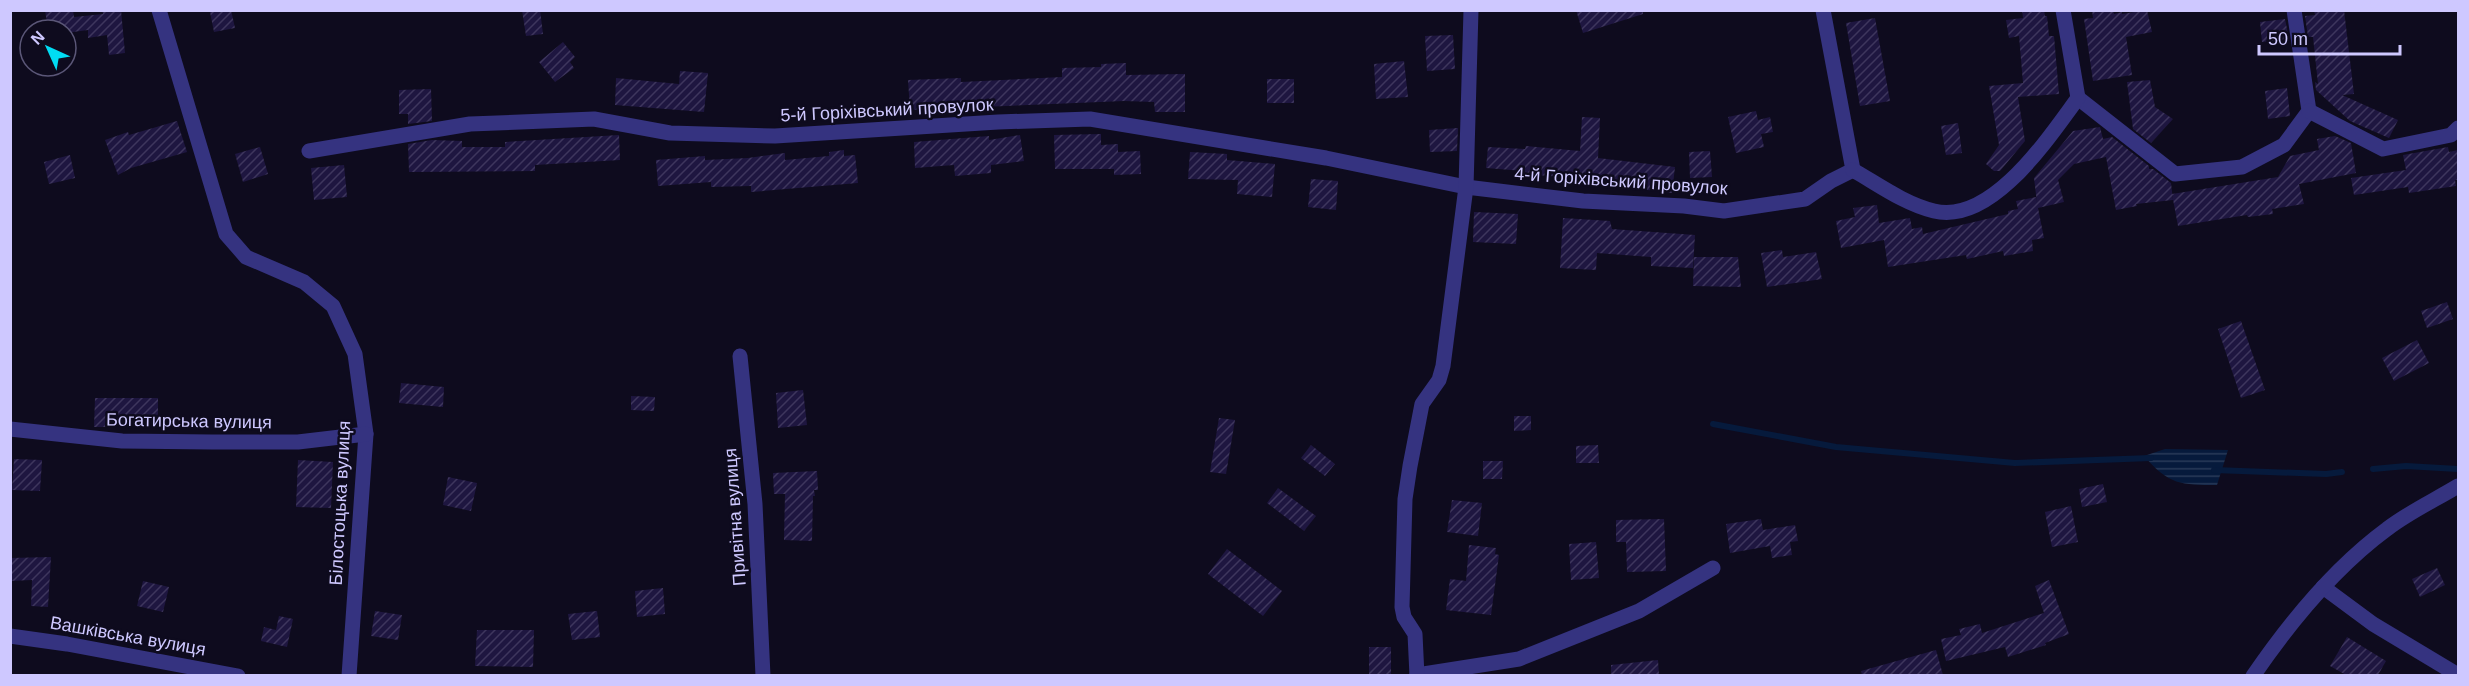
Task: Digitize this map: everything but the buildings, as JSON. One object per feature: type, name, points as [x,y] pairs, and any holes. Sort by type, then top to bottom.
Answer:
[{"type":"street","name":"Білостоцька вулиця","points":[[159,10],[226,234],[246,257],[304,282],[333,306],[356,354],[366,434],[349,675]]},
{"type":"street","points":[[1471,10],[1466,187],[1443,366],[1438,380],[1422,404],[1405,499],[1402,607],[1404,617],[1415,634],[1417,675],[1519,659],[1639,610],[1713,568]]},
{"type":"street","points":[[1823,10],[1853,170],[1901,198],[1936,212],[1967,209],[1984,203],[2005,187],[2078,98]]},
{"type":"street","points":[[2063,10],[2078,98],[2175,174],[2242,167],[2284,145],[2309,111],[2294,10]]},
{"type":"street","points":[[2309,111],[2383,149],[2451,135],[2458,128]]},
{"type":"street","name":"5-й Горіхівський провулок","points":[[309,151],[470,124],[560,120],[594,119],[670,133],[775,136],[998,122],[1090,119],[1326,158],[1466,187]]},
{"type":"street","name":"4-й Горіхівський провулок","points":[[1466,187],[1582,201],[1684,206],[1724,211],[1805,199],[1831,181],[1853,170]]},
{"type":"street","name":"Привітна вулиця","points":[[740,356],[755,504],[763,675]]},
{"type":"street","name":"Богатирська вулиця","points":[[10,429],[122,441],[190,442],[298,442],[366,434]]},
{"type":"street","points":[[2253,675],[2277,641],[2347,562],[2387,528],[2458,486]]},
{"type":"street","points":[[2324,587],[2373,624],[2458,675]]},
{"type":"street","name":"Вашківська вулиця","points":[[10,636],[238,675]]},
{"type":"water","points":[[2165,449],[2228,450],[2217,485],[2194,485],[2176,481],[2161,473],[2144,456]]},
{"type":"waterway","points":[[1713,424],[1836,447],[2015,463],[2151,458]]},
{"type":"waterway","points":[[2373,469],[2406,466],[2458,469]]},
{"type":"waterway","points":[[2214,470],[2326,474],[2342,472]]}]
